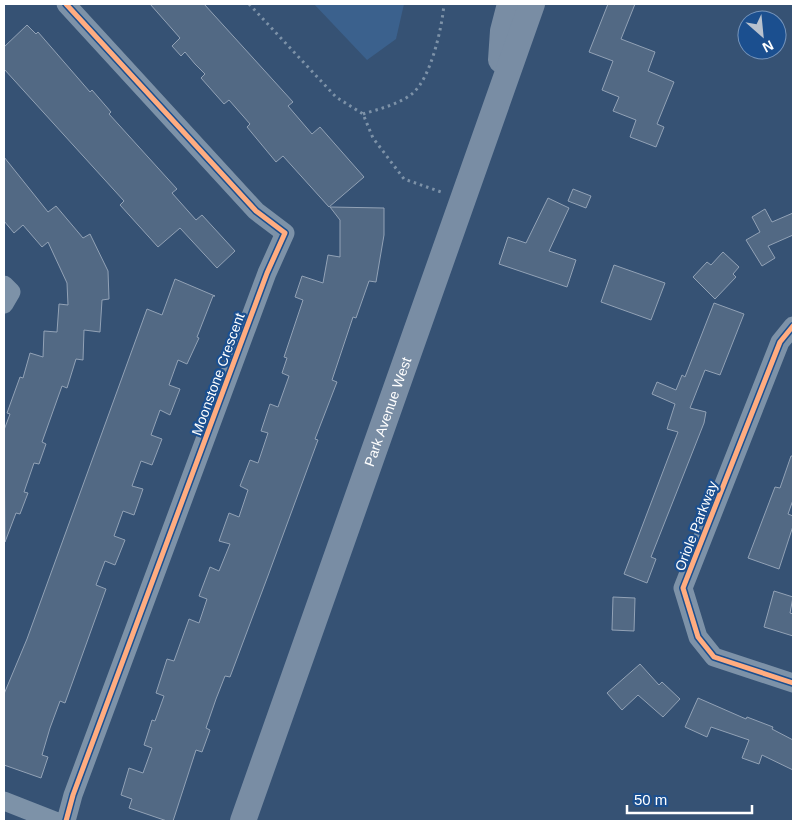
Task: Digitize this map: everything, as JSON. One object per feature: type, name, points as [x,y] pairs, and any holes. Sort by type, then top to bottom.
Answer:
[{"type":"main road","points":[[498,100],[503,31],[510,4]]},
{"type":"main road","name":"Park Avenue West","points":[[243,821],[532,4]]},
{"type":"street","name":"Moonstone Crescent","points":[[66,4],[256,211],[285,233],[267,273],[73,795],[66,821]]},
{"type":"street","points":[[4,285],[11,292],[4,304]]},
{"type":"street","name":"Oriole Parkway","points":[[793,326],[780,342],[683,588],[698,637],[714,657],[793,684]]},
{"type":"street","points":[[4,801],[55,821]]},
{"type":"path","points":[[249,4],[336,97],[363,114],[373,138],[404,179],[463,200]]},
{"type":"path","points":[[363,114],[383,108],[413,93],[428,73],[442,26],[444,4]]},
{"type":"water","points":[[314,4],[404,4],[396,39],[367,60]]},
{"type":"building","points":[[150,4],[204,4],[293,102],[288,106],[312,134],[320,127],[364,177],[329,207],[283,156],[276,162],[247,127],[250,124],[229,100],[224,104],[201,78],[205,74],[185,52],[181,56],[172,46],[180,38]]},
{"type":"building","points":[[608,4],[635,4],[621,39],[655,52],[648,71],[674,82],[657,124],[664,127],[656,147],[630,137],[636,120],[613,111],[619,97],[602,90],[613,61],[589,52]]},
{"type":"building","points":[[27,25],[36,34],[38,32],[90,92],[92,90],[111,112],[109,114],[177,189],[172,193],[196,220],[202,215],[235,251],[217,268],[180,228],[158,247],[120,205],[124,201],[4,69],[4,47]]},
{"type":"building","points":[[4,157],[48,212],[56,206],[83,238],[90,234],[108,271],[109,299],[102,300],[100,332],[84,330],[83,360],[76,359],[67,388],[62,386],[42,442],[46,444],[39,464],[34,463],[24,492],[28,493],[20,514],[16,513],[5,542],[4,430],[10,414],[7,413],[20,377],[23,378],[30,353],[43,357],[44,331],[57,332],[59,304],[68,305],[67,283],[48,242],[42,247],[23,225],[14,233],[4,221]]},
{"type":"building","points":[[573,189],[591,196],[586,208],[568,201]]},
{"type":"building","points":[[548,198],[569,208],[549,251],[576,260],[567,287],[499,264],[508,237],[526,243]]},
{"type":"building","points":[[330,207],[384,208],[384,235],[376,282],[369,281],[356,318],[353,317],[332,380],[337,382],[315,439],[318,440],[269,573],[230,677],[225,676],[216,699],[206,728],[210,730],[202,752],[196,750],[173,821],[167,821],[129,808],[132,799],[121,795],[129,768],[143,773],[152,748],[144,745],[152,720],[155,721],[164,696],[156,693],[167,659],[174,661],[189,619],[199,623],[207,599],[199,596],[210,567],[219,571],[230,544],[219,541],[229,513],[239,517],[248,490],[240,486],[250,460],[258,463],[268,433],[261,431],[270,404],[278,407],[289,376],[282,373],[287,358],[284,357],[303,300],[295,297],[302,276],[323,283],[328,255],[340,257],[340,220]]},
{"type":"building","points":[[765,209],[772,222],[793,213],[793,235],[768,246],[775,258],[762,266],[746,240],[760,232],[752,217]]},
{"type":"building","points":[[723,252],[739,267],[733,274],[736,277],[715,299],[693,277],[707,262],[711,265]]},
{"type":"building","points":[[614,265],[665,283],[651,320],[601,302]]},
{"type":"building","points":[[175,279],[215,296],[213,296],[197,337],[199,338],[187,364],[178,360],[169,385],[180,389],[170,415],[160,410],[151,435],[162,439],[152,465],[141,461],[132,486],[143,489],[134,515],[123,511],[114,536],[125,540],[115,565],[105,561],[96,585],[106,589],[65,703],[60,701],[50,728],[42,755],[48,757],[41,778],[4,765],[4,694],[27,639],[147,309],[162,315]]},
{"type":"building","points":[[714,303],[744,314],[720,375],[705,370],[690,408],[706,412],[704,423],[651,557],[656,559],[647,583],[624,574],[678,432],[667,429],[675,404],[652,394],[657,382],[676,390],[682,375],[685,377]]},
{"type":"building","points":[[791,456],[793,456],[793,500],[788,514],[793,516],[793,526],[779,569],[748,558],[775,487],[780,488]]},
{"type":"building","points":[[774,591],[793,597],[790,613],[793,614],[793,636],[764,627]]},
{"type":"building","points":[[613,597],[635,598],[634,631],[612,630]]},
{"type":"building","points":[[640,664],[659,685],[662,682],[680,699],[663,717],[638,695],[622,710],[607,693]]},
{"type":"building","points":[[698,698],[746,719],[747,717],[773,727],[772,729],[793,740],[793,770],[762,755],[759,764],[742,758],[749,740],[711,727],[707,737],[685,727]]},
{"type":"cycle path","points":[[66,4],[256,211],[285,233],[267,273],[73,795],[66,821]]},
{"type":"cycle path","points":[[793,326],[780,342],[683,588],[698,637],[714,657],[793,683]]}]
